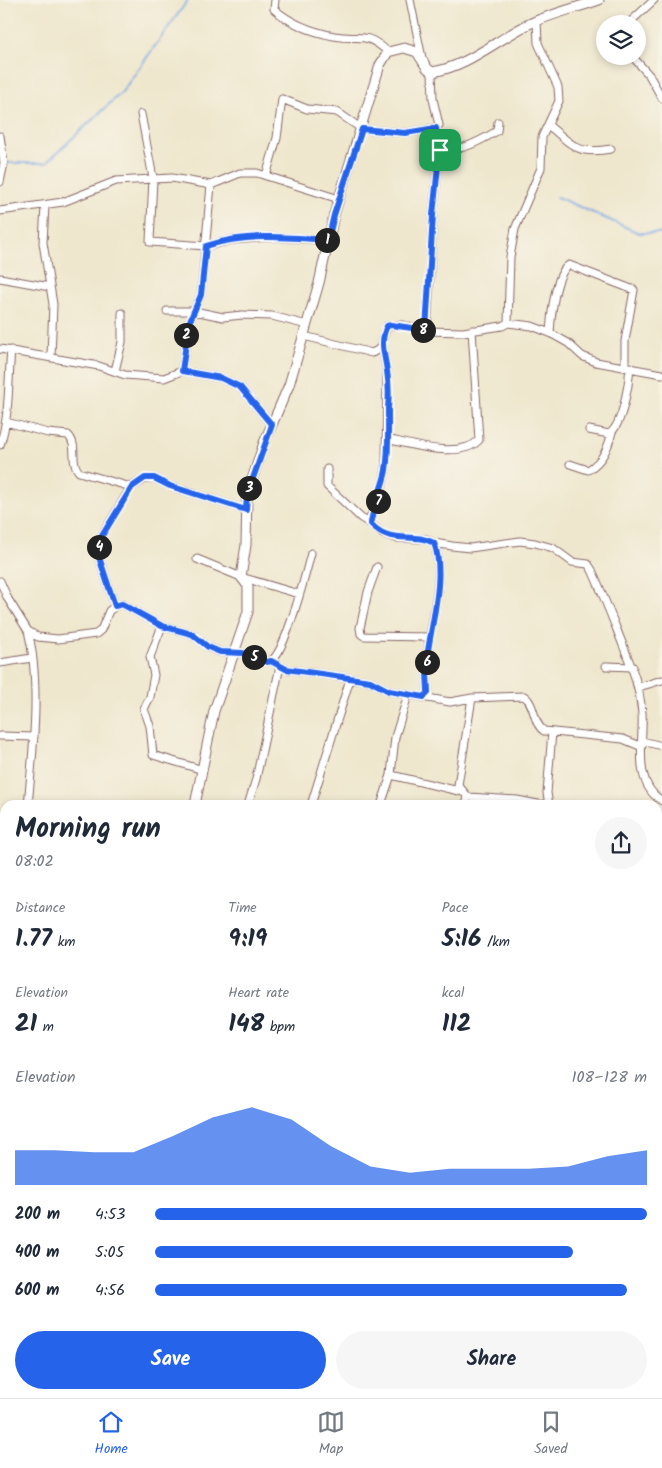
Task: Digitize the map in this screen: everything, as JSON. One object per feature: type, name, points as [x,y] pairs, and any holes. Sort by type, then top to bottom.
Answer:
[{"type":"street","points":[[275,0],[274,9],[292,22],[336,37],[365,37],[374,40],[388,52]]},
{"type":"street","points":[[410,0],[422,58]]},
{"type":"street","points":[[432,72],[455,66],[502,38],[537,21],[599,0]]},
{"type":"street","points":[[638,15],[654,0]]},
{"type":"street","points":[[508,323],[510,257],[514,229],[541,168],[542,137],[559,101],[558,87],[538,43],[537,21]]},
{"type":"street","points":[[410,48],[418,36]]},
{"type":"street","points":[[240,577],[246,544],[247,495],[289,384],[304,336],[339,199],[362,129],[380,65],[388,52],[404,48],[410,48],[417,52],[427,68],[432,72],[433,99],[439,126],[436,128],[440,150],[433,215],[426,330]]},
{"type":"street","points":[[640,65],[649,75],[662,98]]},
{"type":"street","points":[[266,176],[277,138],[282,99],[308,109],[337,112],[362,129],[405,133],[436,128]]},
{"type":"street","points":[[141,114],[154,178],[150,242],[206,246],[232,240],[270,237],[328,240]]},
{"type":"street","points":[[440,150],[446,147],[462,147],[480,141],[497,132],[498,122]]},
{"type":"street","points":[[548,125],[572,146],[589,152],[611,149]]},
{"type":"street","points":[[0,136],[4,163],[0,182]]},
{"type":"street","points":[[0,211],[63,202],[116,181],[172,178],[211,185],[240,173],[257,173],[339,199]]},
{"type":"street","points":[[182,371],[189,323],[201,295],[211,185]]},
{"type":"street","points":[[45,204],[43,243],[53,304],[51,357]]},
{"type":"street","points":[[550,333],[551,315],[559,278],[563,269],[569,265],[634,290],[625,341],[628,384],[607,448],[598,463],[588,470],[570,464]]},
{"type":"street","points":[[0,278],[50,287]]},
{"type":"street","points":[[167,310],[194,311],[224,317],[242,315],[272,316],[307,325]]},
{"type":"street","points":[[115,371],[122,342],[122,313]]},
{"type":"street","points":[[371,524],[370,518],[379,499],[386,470],[387,372],[382,351],[384,332],[387,326],[426,330],[472,330],[502,326],[508,323],[532,326],[568,343],[582,356],[596,362],[627,366],[662,374]]},
{"type":"street","points":[[387,439],[436,450],[474,446],[479,440],[472,330]]},
{"type":"street","points":[[304,336],[372,353],[382,351]]},
{"type":"street","points":[[0,349],[51,357],[115,371],[125,375],[164,378],[182,371],[221,378],[240,387],[272,425]]},
{"type":"street","points":[[0,445],[6,422],[3,406],[11,350]]},
{"type":"street","points":[[6,422],[68,436],[74,446],[74,462],[78,472],[132,487]]},
{"type":"street","points":[[589,430],[604,434],[612,432]]},
{"type":"street","points":[[327,469],[327,486],[361,518],[383,534],[396,538],[426,538],[434,543],[470,548],[520,541],[535,543],[553,548],[572,562],[588,564],[633,666],[639,687],[644,774],[655,796],[660,800]]},
{"type":"street","points":[[115,606],[98,554],[100,539],[132,487],[145,478],[154,478],[170,486],[246,510]]},
{"type":"street","points":[[426,696],[428,693],[427,660],[438,582],[438,553],[434,543]]},
{"type":"street","points":[[28,630],[38,636],[58,639],[96,634],[101,630],[109,611],[115,606],[122,604],[162,626],[192,634],[208,647],[220,652],[243,653],[267,662],[271,661],[276,658],[284,642],[311,553]]},
{"type":"street","points":[[197,559],[240,577],[299,594]]},
{"type":"street","points":[[378,567],[368,592],[360,628],[361,634],[430,637]]},
{"type":"street","points":[[196,800],[214,711],[248,612],[248,586],[240,577]]},
{"type":"street","points":[[0,581],[8,599],[28,630],[33,650],[35,710],[28,800]]},
{"type":"street","points":[[162,626],[150,658],[154,676],[150,697],[144,709],[150,726],[151,751],[153,755],[161,758],[203,770]]},
{"type":"street","points":[[33,650],[44,637]]},
{"type":"street","points":[[0,662],[32,658]]},
{"type":"street","points":[[271,661],[280,666],[370,681],[389,691],[426,696],[450,702],[472,698],[524,696],[529,700],[539,728],[552,732],[623,739],[641,744],[662,746]]},
{"type":"street","points":[[250,800],[256,779],[280,666]]},
{"type":"street","points":[[606,666],[633,666]]},
{"type":"street","points":[[313,800],[350,679]]},
{"type":"street","points":[[639,687],[662,680]]},
{"type":"street","points":[[383,800],[391,775],[395,737],[408,695]]},
{"type":"street","points":[[466,800],[465,795],[458,785],[472,698]]},
{"type":"street","points":[[549,800],[547,793],[552,732]]},
{"type":"street","points":[[0,736],[34,738]]},
{"type":"street","points":[[391,775],[465,795],[518,800]]},
{"type":"waterway","points":[[0,163],[46,163],[122,92],[188,0]]},
{"type":"waterway","points":[[557,197],[639,233],[662,233]]},
{"type":"route","points":[[436,128],[440,150],[433,215],[426,330],[403,325],[387,326],[382,342],[387,372],[386,470],[374,514],[370,518],[371,524],[377,531],[396,538],[426,538],[434,543],[438,553],[438,582],[427,660],[428,693],[424,697],[408,695],[389,691],[370,681],[286,669],[271,661],[267,662],[243,653],[220,652],[208,647],[192,634],[162,626],[153,619],[122,604],[115,606],[98,554],[100,539],[132,487],[145,478],[154,478],[170,486],[246,510],[247,495],[272,425],[240,387],[221,378],[182,371],[183,351],[189,323],[201,295],[206,246],[232,240],[270,237],[328,240],[346,174],[362,129],[405,133],[436,128]]}]
